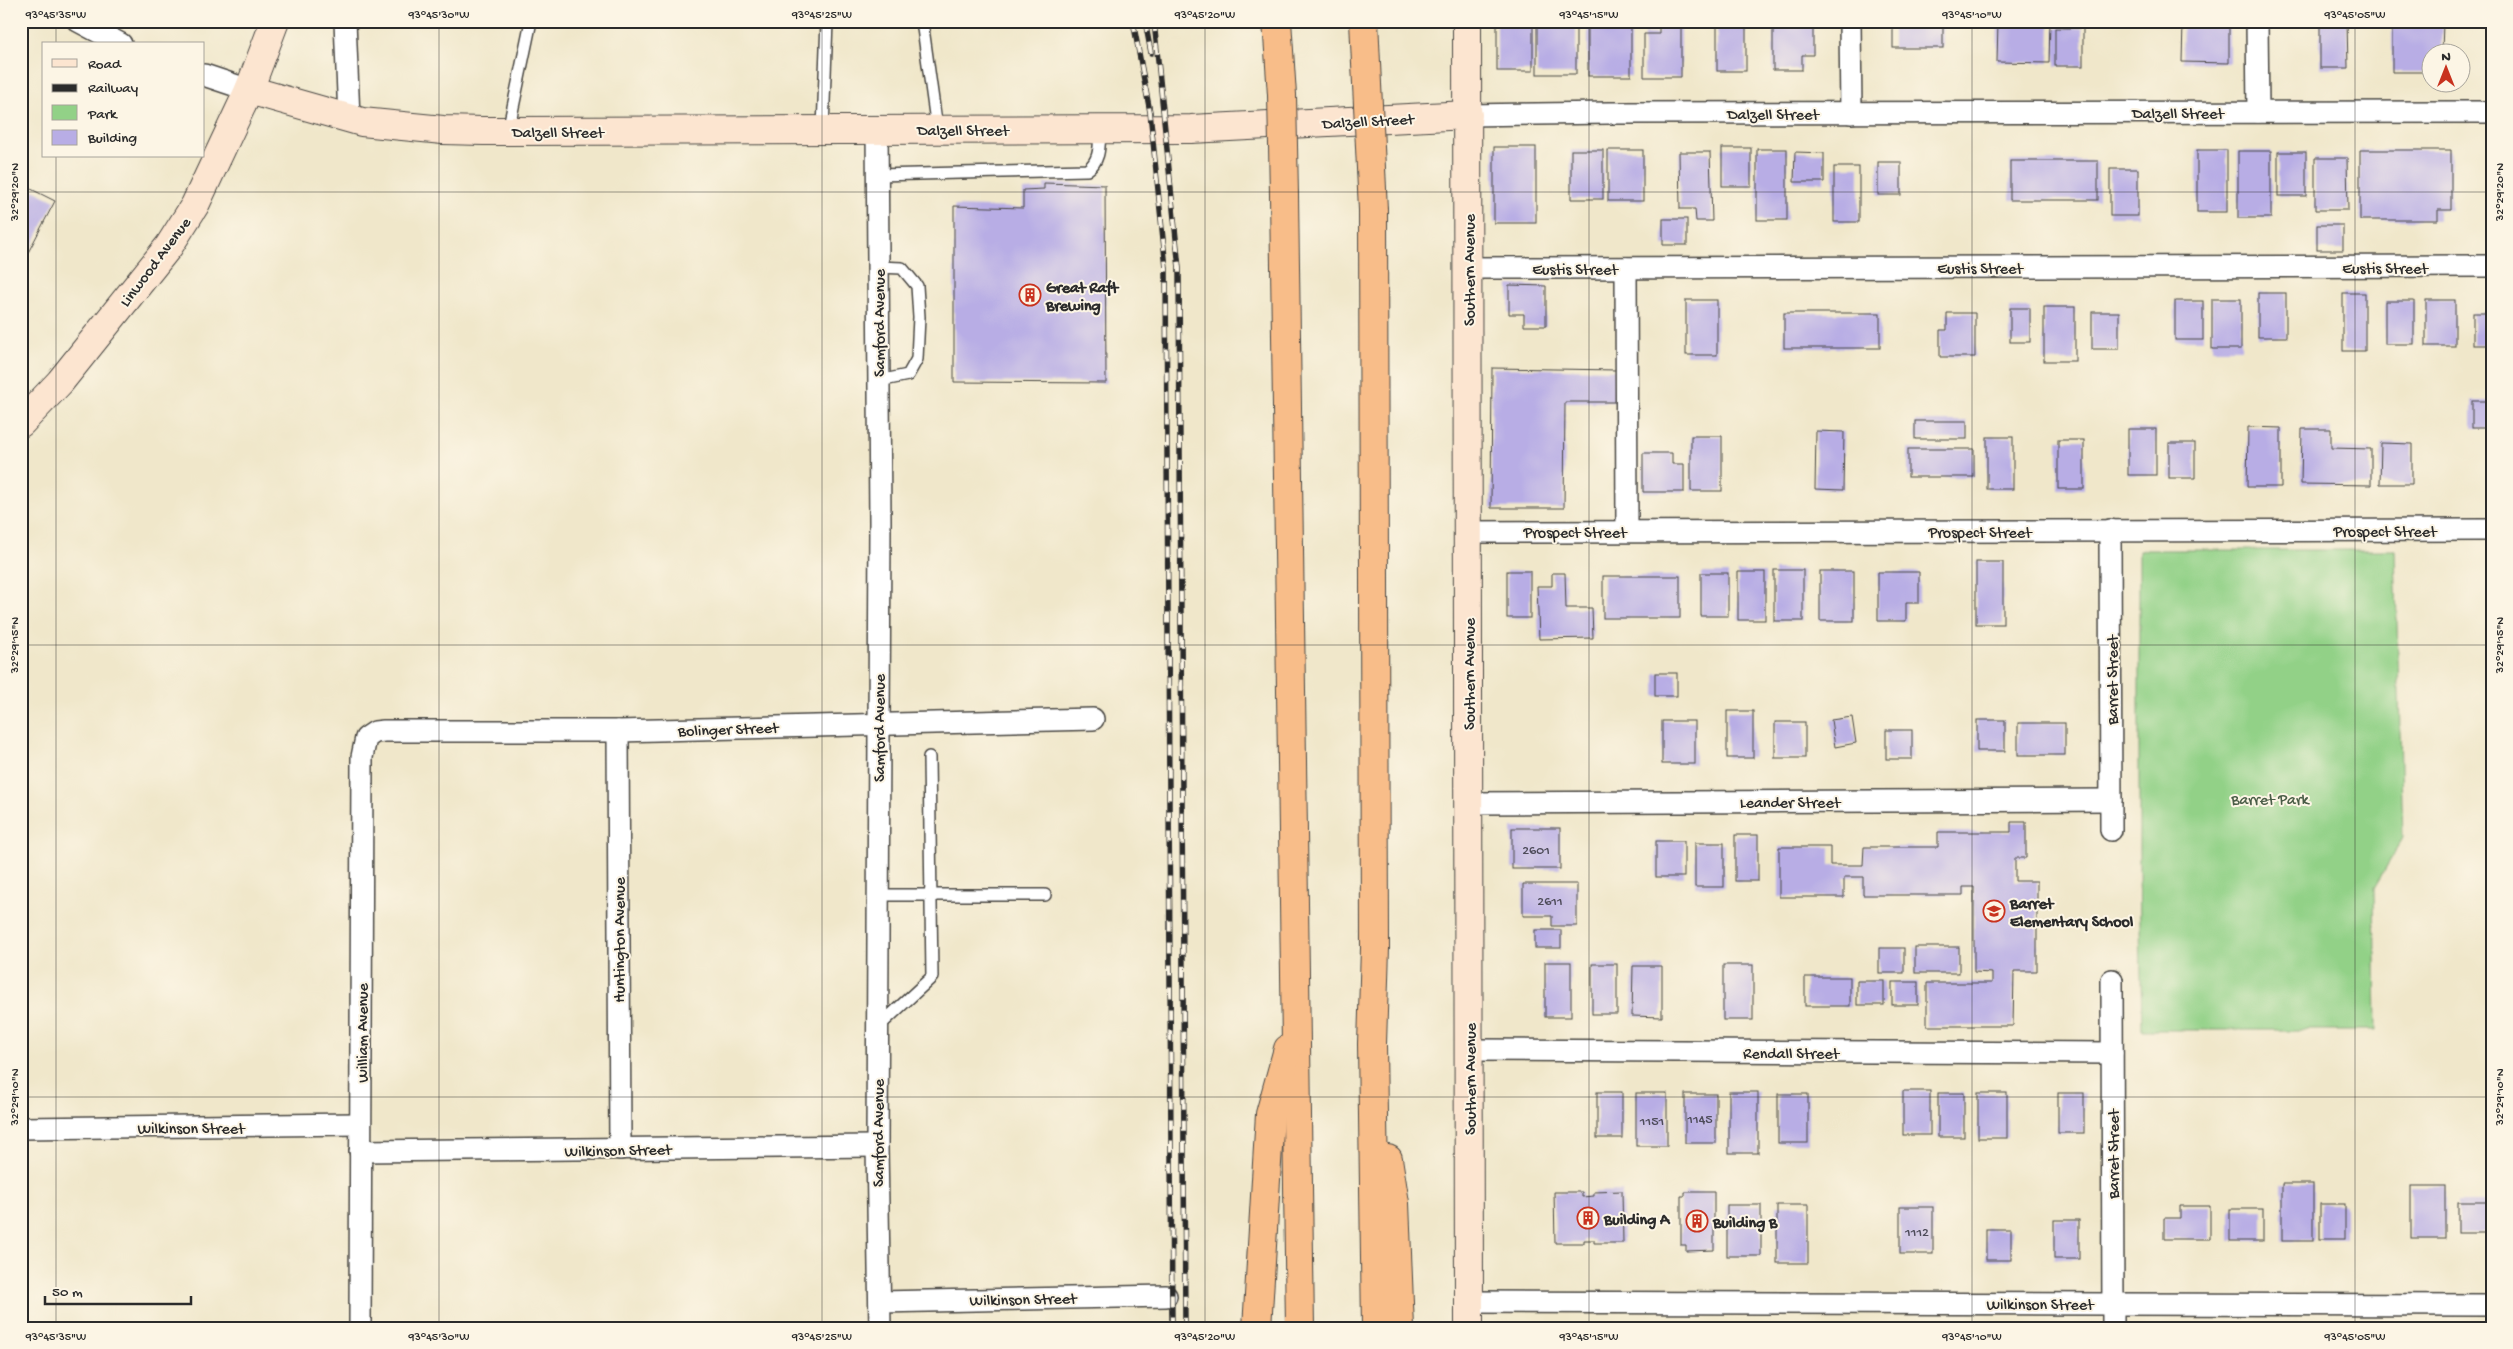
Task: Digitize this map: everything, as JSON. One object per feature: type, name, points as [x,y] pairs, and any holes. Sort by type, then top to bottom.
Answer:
[{"type":"highway","points":[[1277,21],[1284,195],[1300,1328]]},
{"type":"highway","points":[[1364,21],[1373,210],[1375,948],[1372,1044],[1376,1328]]},
{"type":"highway","points":[[1257,1328],[1270,1114],[1297,1019]]},
{"type":"highway","points":[[1372,1044],[1395,1203],[1400,1328]]},
{"type":"street","points":[[78,21],[117,42]]},
{"type":"street","name":"Linwood Avenue","points":[[23,419],[60,382],[169,246],[195,205],[249,90],[275,21]]},
{"type":"street","points":[[345,21],[349,118]]},
{"type":"street","name":"Southern Avenue","points":[[1467,21],[1469,1315]]},
{"type":"street","points":[[1850,21],[1851,113]]},
{"type":"street","points":[[2257,21],[2258,112]]},
{"type":"street","points":[[205,75],[249,90]]},
{"type":"street","name":"Dalzell Street","points":[[249,90],[349,118],[418,128],[508,131],[1191,129],[1468,115],[2492,112]]},
{"type":"street","name":"Samford Avenue","points":[[877,129],[879,381],[877,1146],[880,1328]]},
{"type":"street","name":"Eustis Street","points":[[1468,268],[2492,266]]},
{"type":"street","points":[[1626,268],[1626,531]]},
{"type":"street","name":"Barret Street","points":[[2110,530],[2111,830]]},
{"type":"street","name":"Prospect Street","points":[[1468,532],[2492,530]]},
{"type":"street","name":"Bolinger Street","points":[[366,738],[375,732],[384,731],[618,731],[1093,719]]},
{"type":"street","name":"Huntington Avenue","points":[[618,731],[620,1149]]},
{"type":"street","name":"William Avenue","points":[[360,1328],[362,757],[366,738]]},
{"type":"street","name":"Leander Street","points":[[1468,803],[2111,800]]},
{"type":"street","name":"Barret Street","points":[[2112,980],[2113,1328]]},
{"type":"street","name":"Rendall Street","points":[[1469,1050],[2112,1053]]},
{"type":"street","name":"Wilkinson Street","points":[[21,1128],[360,1124]]},
{"type":"street","name":"Wilkinson Street","points":[[360,1151],[877,1146]]},
{"type":"street","name":"Wilkinson Street","points":[[880,1302],[1166,1296]]},
{"type":"street","name":"Wilkinson Street","points":[[1469,1315],[2112,1303],[2492,1305]]},
{"type":"lane","points":[[508,131],[531,21]]},
{"type":"lane","points":[[823,129],[827,21]]},
{"type":"lane","points":[[922,21],[937,129]]},
{"type":"lane","points":[[877,174],[1087,170],[1095,164],[1099,150],[1100,129]]},
{"type":"lane","points":[[878,267],[902,268],[916,286],[919,317],[917,359],[908,375],[879,381]]},
{"type":"lane","points":[[877,1028],[932,977],[929,757]]},
{"type":"lane","points":[[878,895],[1045,895]]},
{"type":"green space","name":"Barret Park","points":[[2139,550],[2395,550],[2403,838],[2374,888],[2376,1030],[2142,1030],[2139,871]]},
{"type":"building","points":[[1537,21],[1576,21],[1576,74],[1537,74]]},
{"type":"building","points":[[1588,21],[1631,21],[1631,76],[1588,76]]},
{"type":"building","points":[[1659,21],[1681,21],[1681,77],[1644,77],[1644,34],[1659,34]]},
{"type":"building","points":[[1773,21],[1813,21],[1813,55],[1802,55],[1802,70],[1773,70]]},
{"type":"building","points":[[1893,21],[1943,21],[1943,48],[1893,48]]},
{"type":"building","points":[[1998,21],[2050,21],[2049,63],[1997,62]]},
{"type":"building","points":[[2183,21],[2229,21],[2229,63],[2182,62]]},
{"type":"building","points":[[2320,21],[2347,21],[2348,68],[2320,68]]},
{"type":"building","points":[[2392,23],[2443,23],[2442,42],[2420,42],[2420,72],[2392,72]]},
{"type":"building","points":[[1497,24],[1533,24],[1533,71],[1497,71]]},
{"type":"building","points":[[1717,24],[1746,24],[1746,71],[1717,71]]},
{"type":"building","points":[[2055,28],[2083,28],[2083,66],[2055,66]]},
{"type":"building","points":[[1494,147],[1536,147],[1536,223],[1494,223]]},
{"type":"building","points":[[1722,148],[1751,148],[1751,186],[1722,186]]},
{"type":"building","points":[[1757,149],[1787,149],[1787,220],[1757,220]]},
{"type":"building","points":[[1571,150],[1603,150],[1603,199],[1571,199]]},
{"type":"building","points":[[1608,150],[1643,150],[1643,201],[1608,201]]},
{"type":"building","points":[[2197,150],[2227,150],[2227,212],[2197,212]]},
{"type":"building","points":[[2360,150],[2451,150],[2451,210],[2438,210],[2438,220],[2360,220]]},
{"type":"building","points":[[2238,151],[2271,151],[2271,218],[2238,218]]},
{"type":"building","points":[[1679,152],[1710,152],[1712,221],[1696,221],[1695,209],[1680,209]]},
{"type":"building","points":[[1795,152],[1824,153],[1824,182],[1794,182]]},
{"type":"building","points":[[2278,152],[2306,152],[2306,196],[2278,196]]},
{"type":"building","points":[[2315,158],[2347,158],[2348,210],[2315,210]]},
{"type":"building","points":[[2010,161],[2098,161],[2098,200],[2010,200]]},
{"type":"building","points":[[1878,162],[1901,162],[1901,195],[1878,195]]},
{"type":"building","points":[[1834,167],[1859,167],[1859,222],[1834,222]]},
{"type":"building","points":[[2110,169],[2138,169],[2138,216],[2110,216]]},
{"type":"building","name":"Great Raft Brewing","points":[[1044,183],[1105,185],[1106,383],[954,382],[954,206],[1023,208],[1023,190],[1044,189]]},
{"type":"building","points":[[21,184],[55,201],[21,266]]},
{"type":"building","points":[[1663,219],[1687,219],[1687,245],[1663,245]]},
{"type":"building","points":[[2317,225],[2343,225],[2343,250],[2317,250]]},
{"type":"building","points":[[1509,285],[1546,286],[1546,326],[1524,326],[1524,314],[1509,314]]},
{"type":"building","points":[[2258,293],[2286,293],[2286,337],[2258,337]]},
{"type":"building","points":[[2343,293],[2365,293],[2365,351],[2343,351]]},
{"type":"building","points":[[2212,299],[2241,299],[2241,349],[2212,349]]},
{"type":"building","points":[[1686,300],[1717,300],[1717,355],[1686,355]]},
{"type":"building","points":[[2426,300],[2455,300],[2455,346],[2426,346]]},
{"type":"building","points":[[2175,301],[2203,301],[2203,340],[2175,340]]},
{"type":"building","points":[[2385,301],[2414,301],[2414,344],[2385,344]]},
{"type":"building","points":[[2044,307],[2075,307],[2075,361],[2044,361]]},
{"type":"building","points":[[2010,308],[2030,308],[2030,342],[2010,342]]},
{"type":"building","points":[[2092,312],[2119,312],[2119,349],[2092,349]]},
{"type":"building","points":[[1784,313],[1880,313],[1880,348],[1784,348]]},
{"type":"building","points":[[1947,313],[1975,313],[1975,357],[1940,357],[1940,330],[1947,330]]},
{"type":"building","points":[[2473,313],[2492,313],[2492,345],[2473,345]]},
{"type":"building","points":[[1492,368],[1617,370],[1617,402],[1565,402],[1564,508],[1491,508]]},
{"type":"building","points":[[2472,401],[2492,401],[2492,428],[2472,428]]},
{"type":"building","points":[[1915,421],[1967,421],[1967,439],[1915,439]]},
{"type":"building","points":[[2248,427],[2281,428],[2281,487],[2247,487]]},
{"type":"building","points":[[2128,429],[2156,429],[2156,475],[2128,475]]},
{"type":"building","points":[[2302,429],[2331,429],[2331,448],[2371,449],[2371,485],[2301,484]]},
{"type":"building","points":[[1816,431],[1844,432],[1843,490],[1815,489]]},
{"type":"building","points":[[1691,436],[1722,436],[1722,491],[1691,491]]},
{"type":"building","points":[[1987,437],[2013,437],[2013,489],[1987,489]]},
{"type":"building","points":[[2058,440],[2084,440],[2084,489],[2058,489]]},
{"type":"building","points":[[2169,443],[2195,443],[2195,478],[2169,478]]},
{"type":"building","points":[[2381,443],[2412,444],[2412,484],[2380,484]]},
{"type":"building","points":[[1908,449],[1974,449],[1974,477],[1908,477]]},
{"type":"building","points":[[1643,453],[1672,453],[1672,464],[1684,464],[1684,492],[1643,492]]},
{"type":"building","points":[[1976,562],[2003,562],[2003,624],[1976,624]]},
{"type":"building","points":[[1774,570],[1803,570],[1803,621],[1774,621]]},
{"type":"building","points":[[1507,571],[1530,571],[1530,618],[1507,618]]},
{"type":"building","points":[[1820,571],[1854,571],[1854,621],[1820,621]]},
{"type":"building","points":[[1738,572],[1765,572],[1765,620],[1738,620]]},
{"type":"building","points":[[1878,572],[1919,572],[1919,603],[1906,603],[1906,621],[1878,621]]},
{"type":"building","points":[[1552,573],[1565,573],[1566,608],[1592,608],[1593,638],[1539,639],[1537,586],[1552,586]]},
{"type":"building","points":[[1701,573],[1728,573],[1728,616],[1701,616]]},
{"type":"building","points":[[1603,576],[1680,576],[1680,618],[1603,618]]},
{"type":"building","points":[[1655,673],[1677,673],[1677,696],[1655,696]]},
{"type":"building","points":[[1727,711],[1753,711],[1753,758],[1727,758]]},
{"type":"building","points":[[1852,717],[1856,743],[1835,747],[1831,720]]},
{"type":"building","points":[[1977,720],[2005,720],[2005,751],[1977,751]]},
{"type":"building","points":[[1662,721],[1695,721],[1695,764],[1662,764]]},
{"type":"building","points":[[1775,722],[1805,722],[1805,758],[1775,758]]},
{"type":"building","points":[[2018,723],[2065,723],[2065,755],[2018,755]]},
{"type":"building","points":[[1886,730],[1912,730],[1912,759],[1886,759]]},
{"type":"building","points":[[2011,822],[2026,822],[2026,858],[2015,858],[2015,881],[2037,881],[2037,971],[2014,971],[2013,1026],[1927,1026],[1927,983],[1992,983],[1992,973],[1974,972],[1974,887],[1963,887],[1963,895],[1863,895],[1863,877],[1844,877],[1844,897],[1779,897],[1779,847],[1830,847],[1830,865],[1863,865],[1864,847],[1938,847],[1938,832],[2011,832]]},
{"type":"building","points":[[1512,828],[1560,828],[1560,869],[1512,869]]},
{"type":"building","points":[[1735,835],[1758,835],[1758,881],[1735,881]]},
{"type":"building","points":[[1656,841],[1684,841],[1684,877],[1656,877]]},
{"type":"building","points":[[1695,843],[1724,843],[1724,887],[1695,887]]},
{"type":"building","points":[[1523,884],[1577,884],[1577,926],[1552,926],[1552,916],[1523,916]]},
{"type":"building","points":[[1535,930],[1561,930],[1561,948],[1535,948]]},
{"type":"building","points":[[1915,947],[1959,947],[1959,973],[1915,973]]},
{"type":"building","points":[[1879,948],[1904,948],[1904,973],[1879,973]]},
{"type":"building","points":[[1545,962],[1571,962],[1571,1017],[1545,1017]]},
{"type":"building","points":[[1592,964],[1617,964],[1617,1014],[1592,1014]]},
{"type":"building","points":[[1723,965],[1753,965],[1753,1020],[1723,1020]]},
{"type":"building","points":[[1633,966],[1662,966],[1662,1017],[1632,1016]]},
{"type":"building","points":[[1805,977],[1850,977],[1850,1006],[1805,1006]]},
{"type":"building","points":[[1857,981],[1884,981],[1884,1005],[1857,1005]]},
{"type":"building","points":[[1892,982],[1918,982],[1918,1005],[1892,1005]]},
{"type":"building","points":[[1903,1091],[1930,1091],[1930,1135],[1903,1135]]},
{"type":"building","points":[[1597,1092],[1622,1092],[1622,1138],[1597,1138]]},
{"type":"building","points":[[1729,1092],[1758,1092],[1758,1153],[1729,1153]]},
{"type":"building","points":[[1636,1093],[1667,1093],[1667,1146],[1636,1146]]},
{"type":"building","points":[[1938,1093],[1964,1093],[1964,1137],[1938,1137]]},
{"type":"building","points":[[1978,1093],[2007,1093],[2007,1138],[1978,1138]]},
{"type":"building","points":[[2058,1093],[2084,1093],[2084,1133],[2058,1133]]},
{"type":"building","points":[[1685,1094],[1716,1094],[1716,1143],[1685,1143]]},
{"type":"building","points":[[1778,1094],[1808,1094],[1808,1143],[1778,1143]]},
{"type":"building","points":[[2282,1184],[2313,1184],[2313,1241],[2282,1241]]},
{"type":"building","points":[[2411,1186],[2445,1186],[2445,1238],[2411,1238]]},
{"type":"building","name":"Building A","points":[[1622,1191],[1623,1243],[1594,1243],[1594,1240],[1584,1240],[1584,1243],[1555,1243],[1554,1192],[1582,1192],[1582,1197],[1594,1196],[1594,1192]]},
{"type":"building","name":"Building B","points":[[1685,1192],[1714,1192],[1714,1250],[1686,1251],[1686,1245],[1681,1245],[1681,1196],[1685,1196]]},
{"type":"building","points":[[2458,1202],[2492,1202],[2492,1233],[2458,1233]]},
{"type":"building","points":[[2320,1204],[2345,1204],[2345,1239],[2320,1239]]},
{"type":"building","points":[[1727,1205],[1761,1205],[1761,1256],[1727,1256]]},
{"type":"building","points":[[1777,1205],[1808,1205],[1808,1263],[1777,1263]]},
{"type":"building","points":[[2180,1206],[2210,1206],[2210,1239],[2164,1239],[2164,1218],[2180,1218]]},
{"type":"building","points":[[1900,1207],[1933,1207],[1933,1254],[1900,1254]]},
{"type":"building","points":[[2230,1209],[2263,1209],[2263,1241],[2230,1241]]},
{"type":"building","points":[[2054,1220],[2079,1220],[2079,1259],[2054,1259]]},
{"type":"building","points":[[1986,1229],[2011,1229],[2011,1260],[1986,1260]]},
{"type":"railway","points":[[1133,21],[1150,112],[1166,268],[1172,1328]]},
{"type":"railway","points":[[1145,21],[1151,53]]},
{"type":"railway","points":[[1154,21],[1179,268],[1185,1328]]},
{"type":"place","name":"Great Raft Brewing","points":[[1030,295]]},
{"type":"place","name":"Barret Elementary School","points":[[1994,911]]},
{"type":"place","name":"Building A","points":[[1588,1218]]},
{"type":"place","name":"Building B","points":[[1697,1221]]}]
